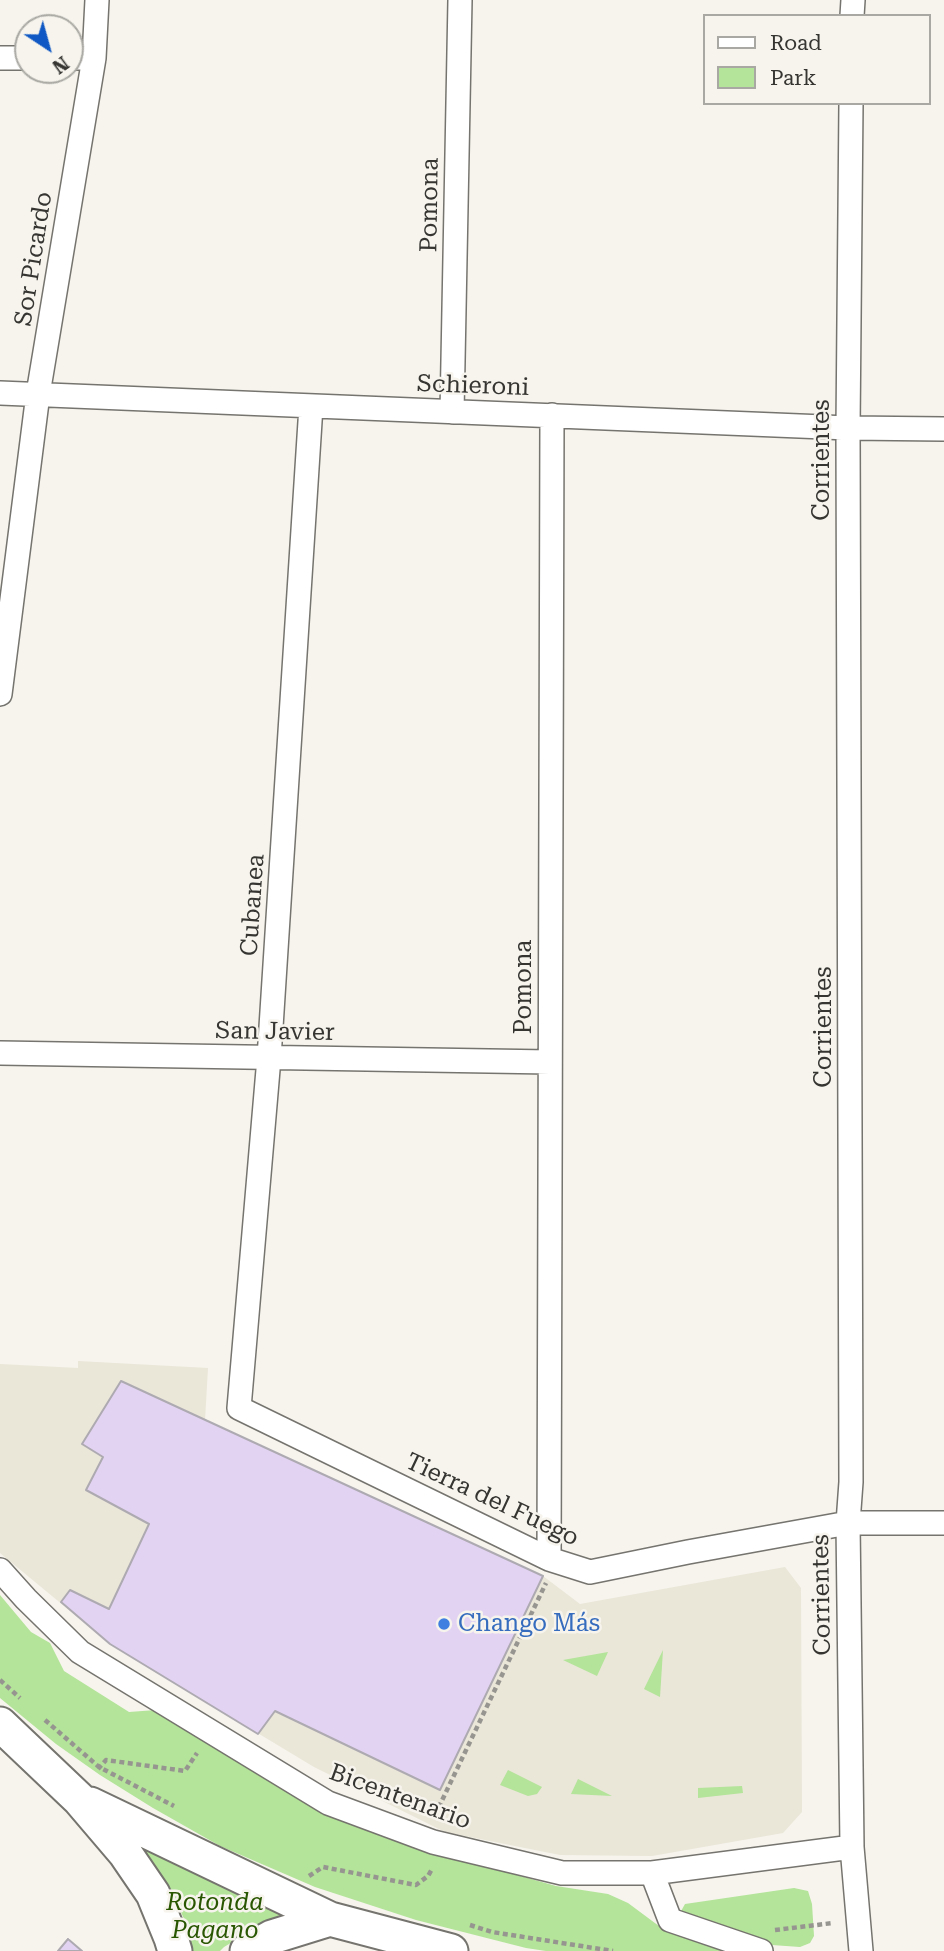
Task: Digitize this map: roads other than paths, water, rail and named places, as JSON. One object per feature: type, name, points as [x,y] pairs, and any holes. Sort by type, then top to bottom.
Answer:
[{"type":"main road","points":[[0,1724],[79,1799],[125,1853],[152,1894],[175,1951]]},
{"type":"main road","points":[[79,1799],[330,1919],[459,1938]]},
{"type":"main road","points":[[247,1951],[272,1937],[330,1919]]},
{"type":"street","name":"Sor Picardo","points":[[0,694],[38,394],[94,58],[97,0]]},
{"type":"street","name":"Pomona","points":[[452,412],[460,0]]},
{"type":"street","points":[[84,58],[94,58]]},
{"type":"street","name":"Corrientes","points":[[851,105],[848,428],[851,1482],[848,1523],[852,1847],[861,1951]]},
{"type":"street","name":"Schieroni","points":[[0,393],[848,428],[944,429]]},
{"type":"street","name":"Cubanea","points":[[239,1408],[269,1058],[312,405]]},
{"type":"street","name":"Pomona","points":[[552,415],[550,1062],[555,1561]]},
{"type":"street","name":"San Javier","points":[[0,1053],[550,1062]]},
{"type":"street","name":"Tierra del Fuego","points":[[239,1408],[555,1561],[590,1572],[848,1523],[944,1523]]},
{"type":"street","name":"Bicentenario","points":[[0,1570],[79,1652],[328,1803],[433,1842],[562,1873],[652,1873],[852,1847]]},
{"type":"street","points":[[652,1873],[670,1920],[752,1948]]},
{"type":"place","name":"Chango Más","points":[[444,1624]]},
{"type":"park label","name":"Rotonda Pagano","points":[[215,1917]]}]
